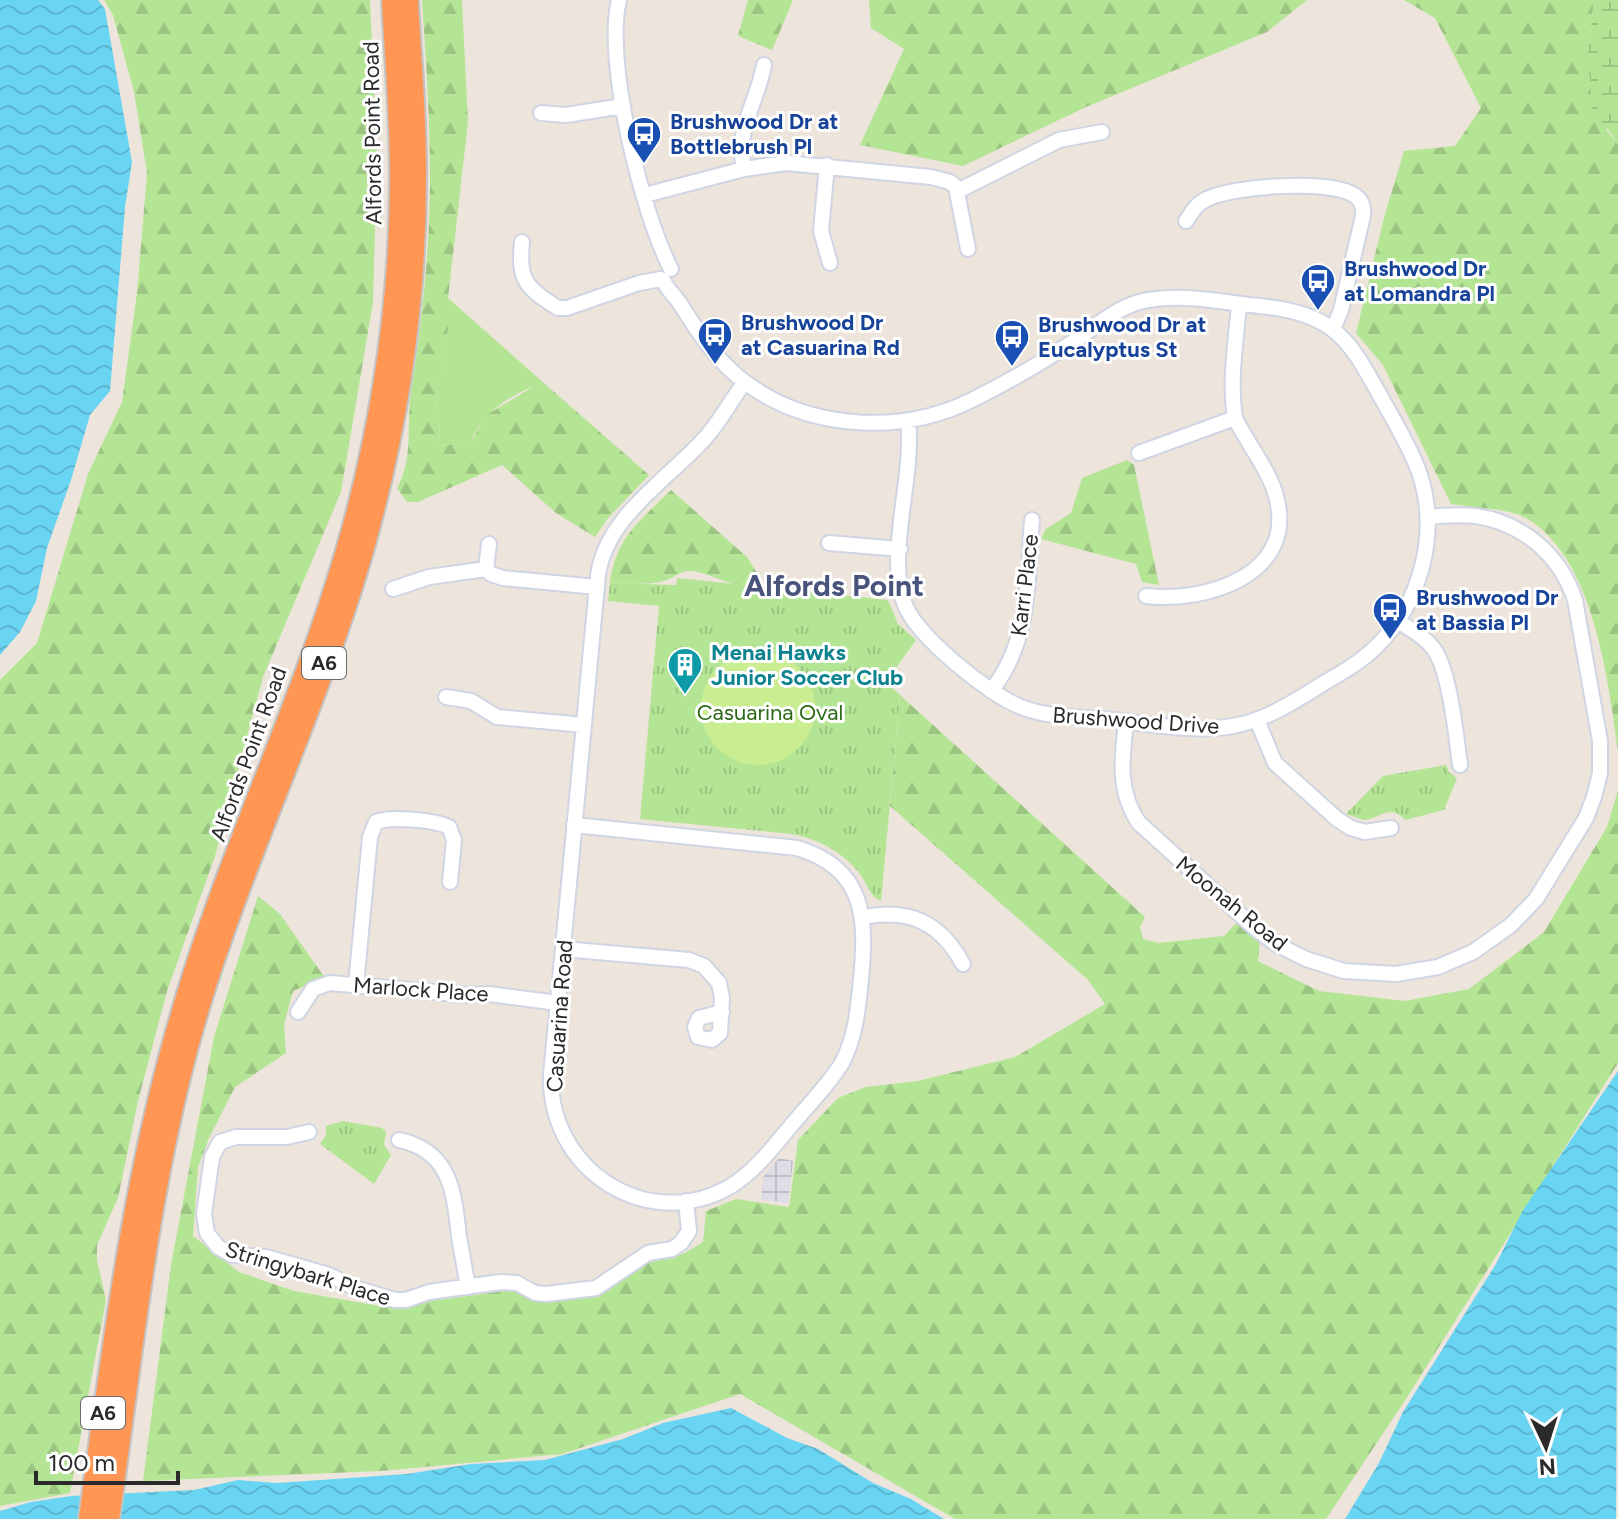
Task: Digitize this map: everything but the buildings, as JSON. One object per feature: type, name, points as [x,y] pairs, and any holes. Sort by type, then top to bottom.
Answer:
[{"type":"highway","name":"Alfords Point Road","points":[[109,1519],[128,1308],[152,1125],[188,990],[329,604],[354,523],[373,440],[389,345],[398,242],[400,142],[392,0]]},
{"type":"highway","name":"Alfords Point Road","points":[[89,1519],[128,1308],[194,1024],[229,917],[343,612],[364,546],[388,449],[409,314],[416,215],[416,126],[408,0]]},
{"type":"street","name":"Brushwood Drive","points":[[608,0],[616,26]]},
{"type":"street","name":"Brushwood Drive","points":[[619,0],[616,26],[623,106],[664,274],[704,342],[745,382],[785,405],[810,413],[853,422],[908,421],[938,414],[970,401],[1065,348],[1106,317],[1128,306],[1168,298],[1301,312],[1333,329],[1353,349],[1410,450],[1422,484],[1427,517],[1426,549],[1421,573],[1398,621],[1377,646],[1358,662],[1257,720],[1232,727],[1207,728],[1038,712],[991,691],[928,637],[909,614],[899,585],[909,449],[908,421]]},
{"type":"street","points":[[744,169],[740,139],[759,90],[764,65]]},
{"type":"street","points":[[541,113],[566,115],[623,106]]},
{"type":"street","points":[[958,191],[1052,143],[1102,132]]},
{"type":"street","points":[[645,195],[744,169],[786,163],[944,180],[954,184],[958,191],[968,249]]},
{"type":"street","points":[[827,165],[821,231],[830,263]]},
{"type":"street","points":[[1186,221],[1204,200],[1223,194],[1302,185],[1322,186],[1355,195],[1362,203],[1363,216],[1341,310],[1333,329]]},
{"type":"street","points":[[522,242],[520,266],[524,279],[558,308],[567,308],[664,274]]},
{"type":"street","points":[[1146,596],[1168,598],[1226,588],[1252,573],[1273,544],[1278,521],[1277,500],[1235,418],[1232,388],[1239,304]]},
{"type":"street","name":"Casuarina Road","points":[[574,825],[786,846],[808,851],[843,876],[854,892],[863,917],[864,949],[852,1043],[842,1063],[752,1170],[721,1191],[686,1201],[655,1201],[621,1191],[598,1178],[573,1153],[558,1123],[552,1093],[574,825],[602,552],[613,532],[707,435],[745,382]]},
{"type":"street","points":[[1139,453],[1235,418]]},
{"type":"street","name":"Moonah Road","points":[[1126,722],[1122,776],[1133,814],[1154,838],[1276,944],[1334,969],[1363,974],[1396,974],[1449,963],[1493,940],[1536,899],[1586,818],[1600,773],[1599,732],[1575,600],[1553,559],[1525,534],[1502,522],[1465,515],[1427,517]]},
{"type":"street","name":"Karri Place","points":[[991,691],[1011,663],[1021,635],[1032,520]]},
{"type":"street","points":[[829,543],[900,549]]},
{"type":"street","points":[[486,569],[489,544]]},
{"type":"street","points":[[486,569],[503,578],[597,587]]},
{"type":"street","points":[[393,589],[429,577],[486,569]]},
{"type":"street","points":[[1398,621],[1425,639],[1442,665],[1460,765]]},
{"type":"street","points":[[446,697],[477,703],[497,717],[584,725]]},
{"type":"street","points":[[1257,720],[1275,763],[1343,824],[1365,832],[1391,828]]},
{"type":"street","points":[[356,985],[370,837],[376,822],[390,819],[449,827],[454,840],[450,882]]},
{"type":"street","points":[[863,917],[894,913],[920,920],[948,941],[963,964]]},
{"type":"street","points":[[563,949],[696,962],[710,971],[719,983],[722,1012]]},
{"type":"street","name":"Marlock Place","points":[[298,1012],[308,994],[330,983],[468,995],[489,994],[558,1003]]},
{"type":"street","name":"Stringybark Place","points":[[309,1132],[287,1137],[236,1137],[216,1146],[204,1214],[205,1228],[213,1243],[232,1255],[266,1257],[337,1277],[355,1288],[395,1300],[411,1299],[429,1292],[512,1282],[535,1293],[546,1294],[601,1286],[643,1256],[653,1251],[672,1249],[681,1243],[689,1231],[686,1201]]},
{"type":"street","points":[[399,1140],[419,1146],[431,1154],[448,1178],[456,1203],[468,1287]]},
{"type":"shaded area","points":[[779,1158],[793,1161],[788,1203],[761,1200],[763,1177]]},
{"type":"green space","points":[[104,0],[370,0],[377,157],[373,302],[341,492],[263,677],[215,856],[167,991],[138,1101],[118,1198],[97,1245],[97,1260],[106,1300],[70,1493],[0,1506],[0,680],[37,643],[88,474],[122,402],[137,293],[147,173],[134,92],[113,15]]},
{"type":"green space","points":[[422,0],[462,0],[468,122],[448,298],[448,330],[435,404],[440,446],[472,441],[485,416],[536,385],[545,384],[649,475],[608,518],[595,537],[556,513],[502,465],[418,502],[407,502],[397,488],[408,453],[410,404],[429,232],[429,134]]},
{"type":"green space","points":[[748,0],[793,0],[772,50],[738,36]]},
{"type":"green space","points":[[869,0],[1307,0],[1267,32],[1086,107],[963,166],[860,145],[904,49],[871,28]]},
{"type":"green space","points":[[1404,0],[1594,0],[1588,52],[1607,131],[1618,143],[1618,751],[1594,622],[1567,560],[1548,535],[1524,517],[1499,510],[1451,504],[1383,365],[1356,333],[1404,151],[1455,146],[1481,108],[1435,18]]},
{"type":"green space","points":[[1594,0],[1618,0],[1618,143],[1592,109],[1588,52]]},
{"type":"green space","points":[[448,298],[545,384],[523,391],[501,404],[483,421],[472,441],[440,446],[435,404],[448,330]]},
{"type":"green space","points":[[1127,460],[1134,465],[1159,585],[1142,582],[1136,564],[1041,539],[1046,529],[1071,513],[1082,478]]},
{"type":"green space","points":[[671,490],[747,557],[764,584],[744,586],[690,571],[653,583],[610,583],[617,554],[631,531]]},
{"type":"green space","name":"Casuarina Oval","points":[[677,578],[888,600],[898,624],[916,640],[886,682],[900,695],[881,901],[872,894],[848,861],[812,839],[791,834],[640,819],[659,606],[608,601],[610,583],[676,585]]},
{"type":"green space","points":[[758,651],[780,656],[798,668],[810,686],[815,708],[810,730],[798,748],[780,760],[758,765],[736,760],[718,748],[706,730],[701,708],[706,686],[718,668],[736,656]]},
{"type":"green space","points":[[900,695],[1145,917],[1140,927],[1143,939],[1158,943],[1224,936],[1237,922],[1260,941],[1258,961],[1319,991],[1405,1001],[1469,989],[1544,932],[1607,827],[1618,790],[1618,1063],[1404,1402],[1326,1519],[955,1519],[740,1394],[562,1454],[381,1471],[143,1481],[171,1265],[214,1037],[258,896],[280,914],[325,978],[293,991],[284,1025],[286,1053],[235,1087],[198,1167],[193,1236],[239,1272],[294,1291],[386,1307],[512,1290],[537,1300],[599,1294],[648,1263],[685,1253],[703,1242],[706,1211],[736,1199],[789,1207],[798,1140],[838,1098],[866,1087],[918,1081],[1015,1057],[1105,1004],[1088,980],[890,806]]},
{"type":"green space","points":[[1446,765],[1457,778],[1444,810],[1405,820],[1390,812],[1364,820],[1346,814],[1383,776]]},
{"type":"green space","points":[[343,1121],[382,1128],[386,1132],[384,1145],[391,1155],[374,1184],[320,1144],[326,1135],[326,1126]]},
{"type":"water","points":[[0,0],[98,0],[105,9],[132,162],[125,207],[110,391],[90,415],[47,548],[36,601],[20,632],[0,655]]},
{"type":"water","points":[[1618,1071],[1616,1519],[1345,1519],[1379,1463],[1403,1412],[1496,1264],[1523,1210]]},
{"type":"water","points":[[731,1408],[787,1438],[818,1449],[873,1483],[911,1499],[944,1519],[0,1519],[0,1511],[71,1496],[194,1490],[238,1480],[277,1483],[407,1474],[471,1464],[545,1460],[623,1439],[663,1423]]},
{"type":"place","name":"Brushwood Dr at Bottlebrush Pl","points":[[644,165]]},
{"type":"place","name":"Brushwood Dr at Lomandra Pl","points":[[1318,312]]},
{"type":"place","name":"Brushwood Dr at Casuarina Rd","points":[[715,366]]},
{"type":"place","name":"Brushwood Dr at Eucalyptus St","points":[[1012,368]]},
{"type":"place","name":"Brushwood Dr at Bassia Pl","points":[[1390,641]]},
{"type":"place","name":"Menai Hawks Junior Soccer Club","points":[[685,696]]},
{"type":"district","name":"Alfords Point","points":[[834,586]]}]
